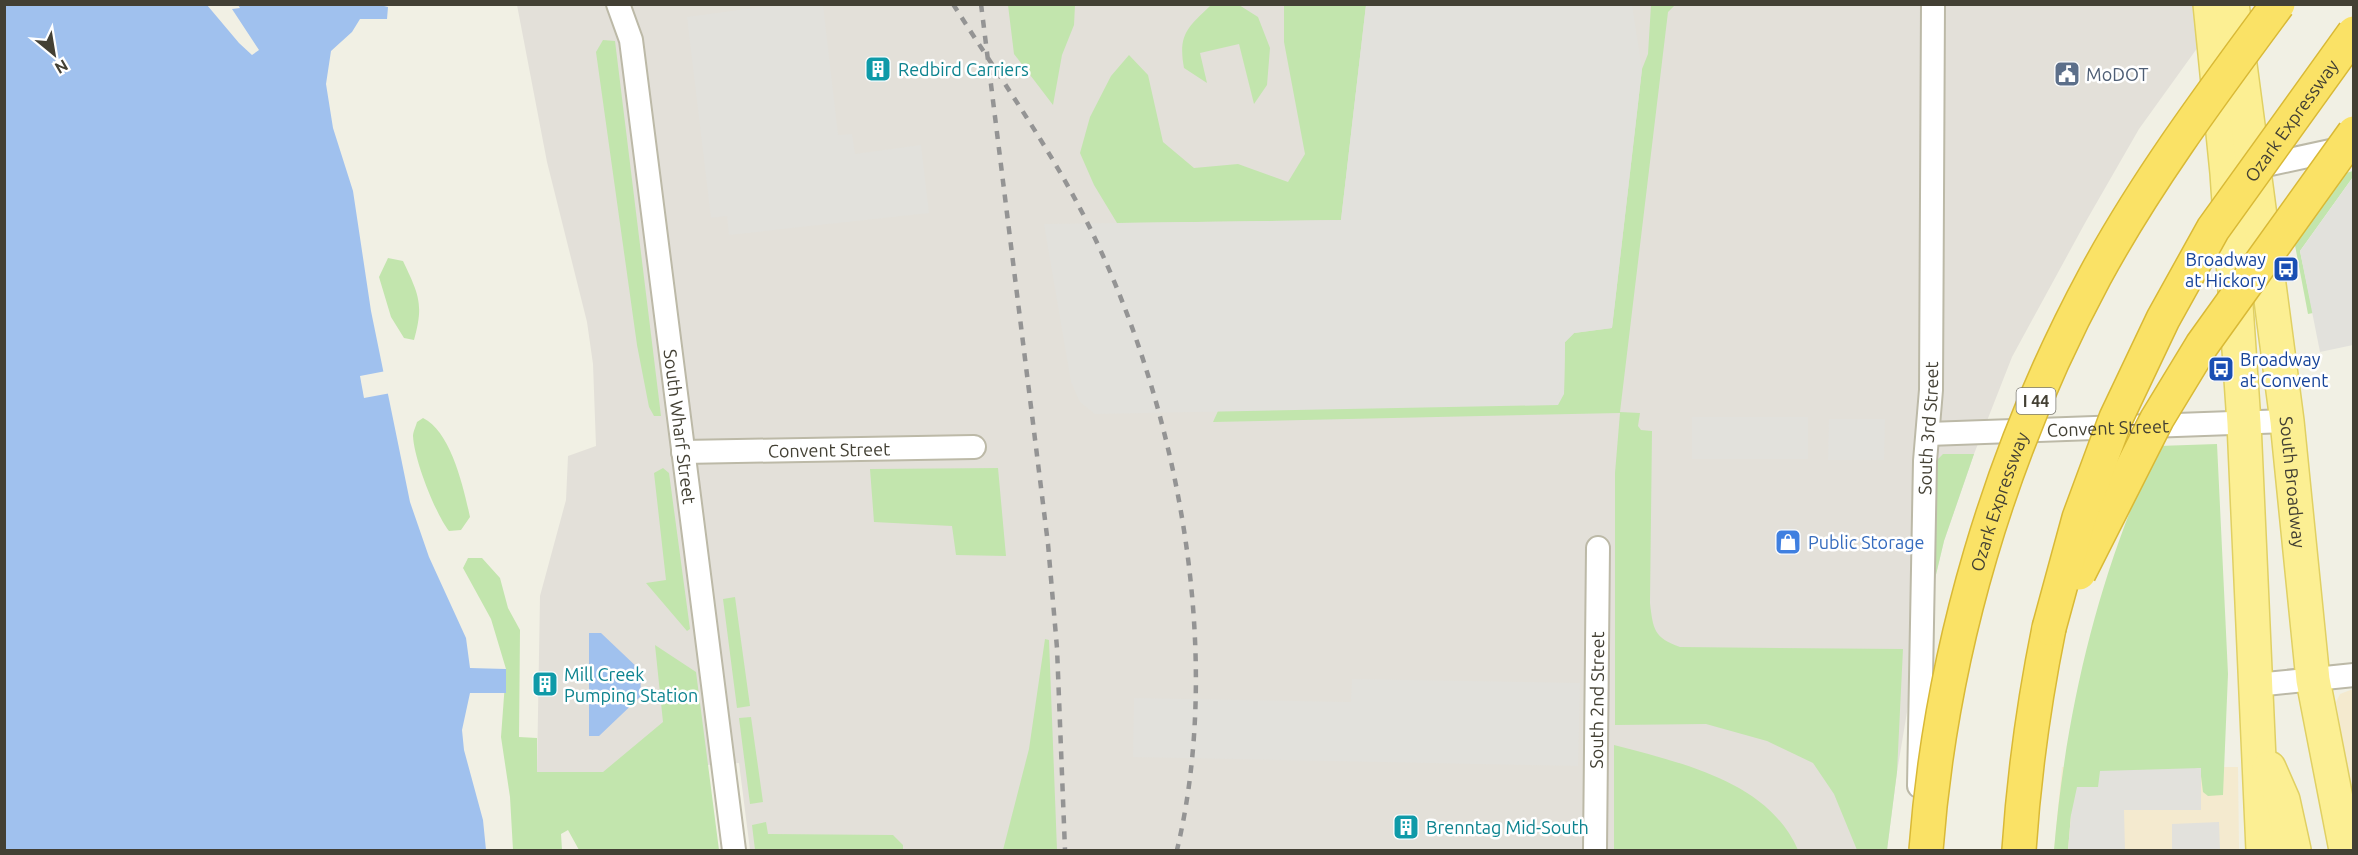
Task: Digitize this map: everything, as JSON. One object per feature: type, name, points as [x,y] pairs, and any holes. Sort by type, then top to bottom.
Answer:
[{"type":"highway","name":"Ozark Expressway","points":[[1926,850],[1940,734],[1969,598],[1993,514],[2021,438],[2047,376],[2096,275],[2193,121],[2278,4]]},
{"type":"highway","name":"Ozark Expressway","points":[[2019,850],[2023,793],[2036,696],[2049,628],[2083,507],[2116,418],[2163,319],[2213,229],[2354,33]]},
{"type":"highway","points":[[2049,628],[2157,419],[2251,274],[2354,133]]},
{"type":"main road","name":"South Broadway","points":[[2210,4],[2287,421],[2313,680],[2346,850]]},
{"type":"main road","name":"South Broadway","points":[[2232,4],[2240,170],[2244,423],[2263,850]]},
{"type":"main road","points":[[2260,750],[2283,800],[2294,850]]},
{"type":"street","name":"South Wharf Street","points":[[618,4],[631,40],[734,850]]},
{"type":"street","name":"South 3rd Street","points":[[1918,850],[1925,461],[1931,390],[1933,4]]},
{"type":"street","points":[[2240,170],[2354,146]]},
{"type":"street","name":"Convent Street","points":[[1928,434],[2287,421]]},
{"type":"street","name":"Convent Street","points":[[682,452],[974,447]]},
{"type":"street","name":"South 2nd Street","points":[[1595,850],[1598,548]]},
{"type":"street","points":[[2256,685],[2354,675]]},
{"type":"shaded area","points":[[2193,4],[2198,47],[2139,129],[2085,223],[2012,357],[1974,454],[1944,541],[1916,658],[1887,850],[750,850],[739,763],[603,772],[537,772],[540,596],[566,500],[568,456],[596,446],[593,364],[587,322],[547,162],[517,5]]},
{"type":"shaded area","points":[[823,5],[838,135],[852,134],[855,154],[921,145],[929,213],[729,235],[727,216],[711,218],[687,17],[761,7]]},
{"type":"shaded area","points":[[1366,5],[1632,5],[1642,69],[1612,328],[1574,333],[1565,342],[1564,394],[1558,405],[1095,414],[1080,402],[1071,382],[1044,224],[1341,220]]},
{"type":"shaded area","points":[[2353,177],[2353,345],[2320,352],[2300,251]]},
{"type":"shaded area","points":[[1692,417],[1808,417],[1808,459],[1692,459]]},
{"type":"shaded area","points":[[1829,419],[1885,419],[1884,460],[1828,460]]},
{"type":"shaded area","points":[[1352,679],[1580,683],[1578,766],[1133,757],[1134,698],[1351,702]]},
{"type":"shaded area","points":[[2353,689],[2353,798],[2336,702],[2340,694]]},
{"type":"shaded area","points":[[2062,767],[2238,767],[2239,850],[2054,850]]},
{"type":"shaded area","points":[[2201,768],[2201,810],[2124,810],[2125,850],[2068,850],[2071,815],[2077,787],[2098,787],[2100,771]]},
{"type":"shaded area","points":[[2219,822],[2220,850],[2172,850],[2172,824]]},
{"type":"green space","points":[[1008,5],[1075,5],[1074,25],[1062,55],[1053,105],[1014,54]]},
{"type":"green space","points":[[1239,5],[1258,17],[1270,48],[1267,85],[1254,104],[1239,44],[1200,53],[1207,83],[1184,68],[1182,57],[1186,33],[1195,20],[1210,6]]},
{"type":"green space","points":[[1284,5],[1366,5],[1341,220],[1117,223],[1094,185],[1080,153],[1090,117],[1111,76],[1129,55],[1148,75],[1163,142],[1194,168],[1238,164],[1288,182],[1305,154],[1284,42]]},
{"type":"green space","points":[[1651,5],[1675,5],[1668,12],[1620,412],[1640,413],[1638,426],[1641,430],[1652,431],[1650,603],[1652,620],[1660,636],[1680,647],[1903,649],[1897,772],[1887,850],[1857,850],[1834,794],[1813,763],[1767,741],[1706,724],[1615,725],[1615,473],[1620,413],[1213,422],[1218,411],[1564,394],[1565,342],[1574,333],[1612,328],[1642,69],[1648,54]]},
{"type":"green space","points":[[603,40],[615,41],[661,416],[654,416],[649,407],[637,345],[596,52]]},
{"type":"green space","points":[[2353,171],[2353,177],[2300,251],[2313,313],[2308,314],[2294,240],[2342,174]]},
{"type":"green space","points":[[388,258],[403,261],[416,291],[419,317],[414,340],[404,338],[391,317],[379,277]]},
{"type":"green space","points":[[423,418],[441,435],[455,462],[470,517],[461,530],[449,531],[443,523],[421,471],[413,436],[417,422]]},
{"type":"green space","points":[[2217,444],[2228,674],[2223,795],[2208,796],[2203,792],[2200,768],[2093,788],[2071,815],[2068,850],[2054,850],[2059,798],[2076,694],[2102,593],[2137,494],[2158,446]]},
{"type":"green space","points":[[1943,454],[1974,454],[1944,541],[1934,583],[1937,460]]},
{"type":"green space","points":[[663,468],[669,473],[690,629],[687,631],[646,583],[666,580],[654,473]]},
{"type":"green space","points":[[998,468],[1006,556],[956,555],[952,526],[874,522],[870,469]]},
{"type":"green space","points":[[468,558],[482,558],[500,578],[508,608],[520,630],[519,737],[537,738],[537,772],[603,772],[663,722],[655,645],[696,672],[719,850],[579,850],[568,830],[561,834],[562,850],[513,850],[510,797],[501,737],[506,669],[491,619],[463,568]]},
{"type":"green space","points":[[735,597],[750,706],[737,708],[723,599]]},
{"type":"green space","points":[[1045,639],[1049,640],[1057,850],[1003,850],[1029,749]]},
{"type":"green space","points":[[751,717],[763,802],[750,804],[739,718]]},
{"type":"green space","points":[[1614,745],[1694,768],[1744,791],[1766,807],[1784,826],[1798,850],[1614,850]]},
{"type":"green space","points":[[766,822],[768,834],[893,835],[903,845],[903,850],[755,850],[752,825]]},
{"type":"water","points":[[376,4],[388,7],[387,19],[360,19],[352,32],[331,51],[326,84],[333,128],[353,191],[371,311],[410,502],[429,557],[466,638],[470,668],[506,669],[506,693],[470,693],[462,730],[464,750],[483,820],[486,850],[5,850],[5,5],[207,5],[252,55],[259,50],[232,9],[240,8],[238,5]]},
{"type":"water","points":[[589,633],[601,633],[640,670],[641,696],[599,736],[589,736]]},
{"type":"pier","points":[[386,371],[391,393],[364,398],[360,376]]},
{"type":"railway","points":[[953,4],[1038,135],[1084,216],[1117,288],[1145,364],[1167,444],[1183,526],[1193,609],[1196,692],[1191,773],[1177,850]]},
{"type":"railway","points":[[981,4],[1048,544],[1057,648],[1065,850]]},
{"type":"place","name":"Redbird Carriers","points":[[878,69]]},
{"type":"place","name":"MoDOT","points":[[2067,74]]},
{"type":"place","name":"Broadway at Hickory","points":[[2286,269]]},
{"type":"place","name":"Broadway at Convent","points":[[2221,369]]},
{"type":"place","name":"Public Storage","points":[[1788,542]]},
{"type":"place","name":"Mill Creek Pumping Station","points":[[545,684]]},
{"type":"place","name":"Brenntag Mid-South","points":[[1406,827]]}]
